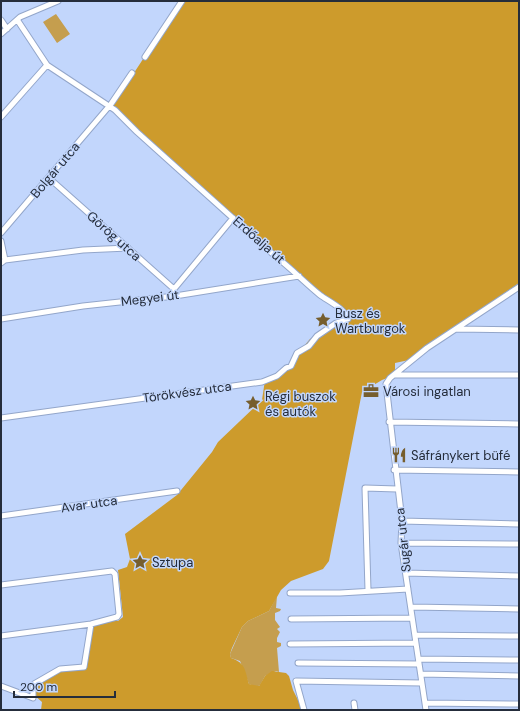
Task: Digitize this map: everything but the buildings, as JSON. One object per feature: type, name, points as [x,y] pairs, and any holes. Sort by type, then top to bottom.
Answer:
[{"type":"street","points":[[1,34],[18,21],[20,17],[58,1]]},
{"type":"street","points":[[145,57],[182,1]]},
{"type":"street","points":[[1,20],[8,29]]},
{"type":"street","points":[[1,116],[47,65],[18,21]]},
{"type":"street","name":"Erdőalja út","points":[[47,65],[108,107],[118,112],[169,161],[299,276],[344,313],[348,319]]},
{"type":"street","name":"Bolgár utca","points":[[1,233],[108,107],[132,73]]},
{"type":"street","name":"Görög utca","points":[[49,178],[174,289]]},
{"type":"street","points":[[175,296],[174,289],[233,218]]},
{"type":"street","points":[[1,241],[3,262],[83,250],[128,248]]},
{"type":"street","name":"Megyei út","points":[[1,319],[83,306],[175,296],[299,276]]},
{"type":"street","points":[[395,375],[415,357],[519,287]]},
{"type":"street","name":"Törökvész utca","points":[[1,418],[262,382],[277,376],[286,368],[291,366],[296,353],[309,346],[316,337],[336,323],[348,319]]},
{"type":"street","points":[[455,329],[519,330]]},
{"type":"street","points":[[395,375],[519,375]]},
{"type":"street","name":"Sugár utca","points":[[395,375],[390,378],[386,384],[389,422],[394,470],[402,521],[401,543],[412,607],[412,618],[426,710]]},
{"type":"street","points":[[389,422],[519,424]]},
{"type":"street","points":[[394,470],[519,472]]},
{"type":"street","points":[[368,590],[365,488],[397,489]]},
{"type":"street","name":"Avar utca","points":[[1,516],[177,491]]},
{"type":"street","points":[[402,521],[519,524]]},
{"type":"street","points":[[401,543],[519,544]]},
{"type":"street","points":[[1,585],[113,572],[119,612],[116,617],[91,624],[1,636]]},
{"type":"street","points":[[406,573],[519,576]]},
{"type":"street","points":[[290,593],[340,593],[368,590],[408,589]]},
{"type":"street","points":[[412,607],[519,608]]},
{"type":"street","points":[[291,619],[412,618]]},
{"type":"street","points":[[1,686],[33,698],[34,684],[54,671],[84,667],[91,624]]},
{"type":"street","points":[[415,635],[519,636]]},
{"type":"street","points":[[290,644],[416,643]]},
{"type":"street","points":[[298,663],[519,660]]},
{"type":"street","points":[[421,674],[519,676]]},
{"type":"street","points":[[304,710],[296,681],[422,683]]},
{"type":"street","points":[[354,703],[355,710]]},
{"type":"street","points":[[425,703],[519,704]]},
{"type":"shaded area","points":[[181,1],[519,1],[519,283],[409,360],[395,363],[395,375],[382,380],[362,392],[329,561],[323,569],[291,581],[281,590],[269,611],[248,621],[242,627],[230,654],[231,658],[240,662],[246,671],[249,684],[259,686],[265,676],[272,671],[286,673],[289,676],[293,690],[303,710],[41,710],[42,702],[34,695],[36,685],[60,670],[83,669],[92,626],[112,620],[118,621],[123,617],[118,570],[127,567],[130,559],[125,534],[177,495],[212,452],[218,442],[262,400],[265,380],[283,371],[310,339],[327,328],[348,319],[111,108]]},
{"type":"shaded area","points":[[56,14],[70,34],[57,43],[43,22]]},
{"type":"shaded area","points":[[277,596],[276,608],[281,609],[275,613],[275,620],[280,627],[277,629],[280,632],[277,642],[281,643],[281,646],[277,648],[279,672],[276,671],[265,676],[260,685],[257,687],[249,684],[240,661],[231,658],[230,654],[242,627],[248,621],[269,611]]},
{"type":"place","name":"Busz és Wartburgok","points":[[323,320]]},
{"type":"place","name":"Városi ingatlan","points":[[371,391]]},
{"type":"place","name":"Régi buszok és autók","points":[[253,403]]},
{"type":"place","name":"Sáfránykert büfé","points":[[399,455]]},
{"type":"place","name":"Sztupa","points":[[140,562]]}]
